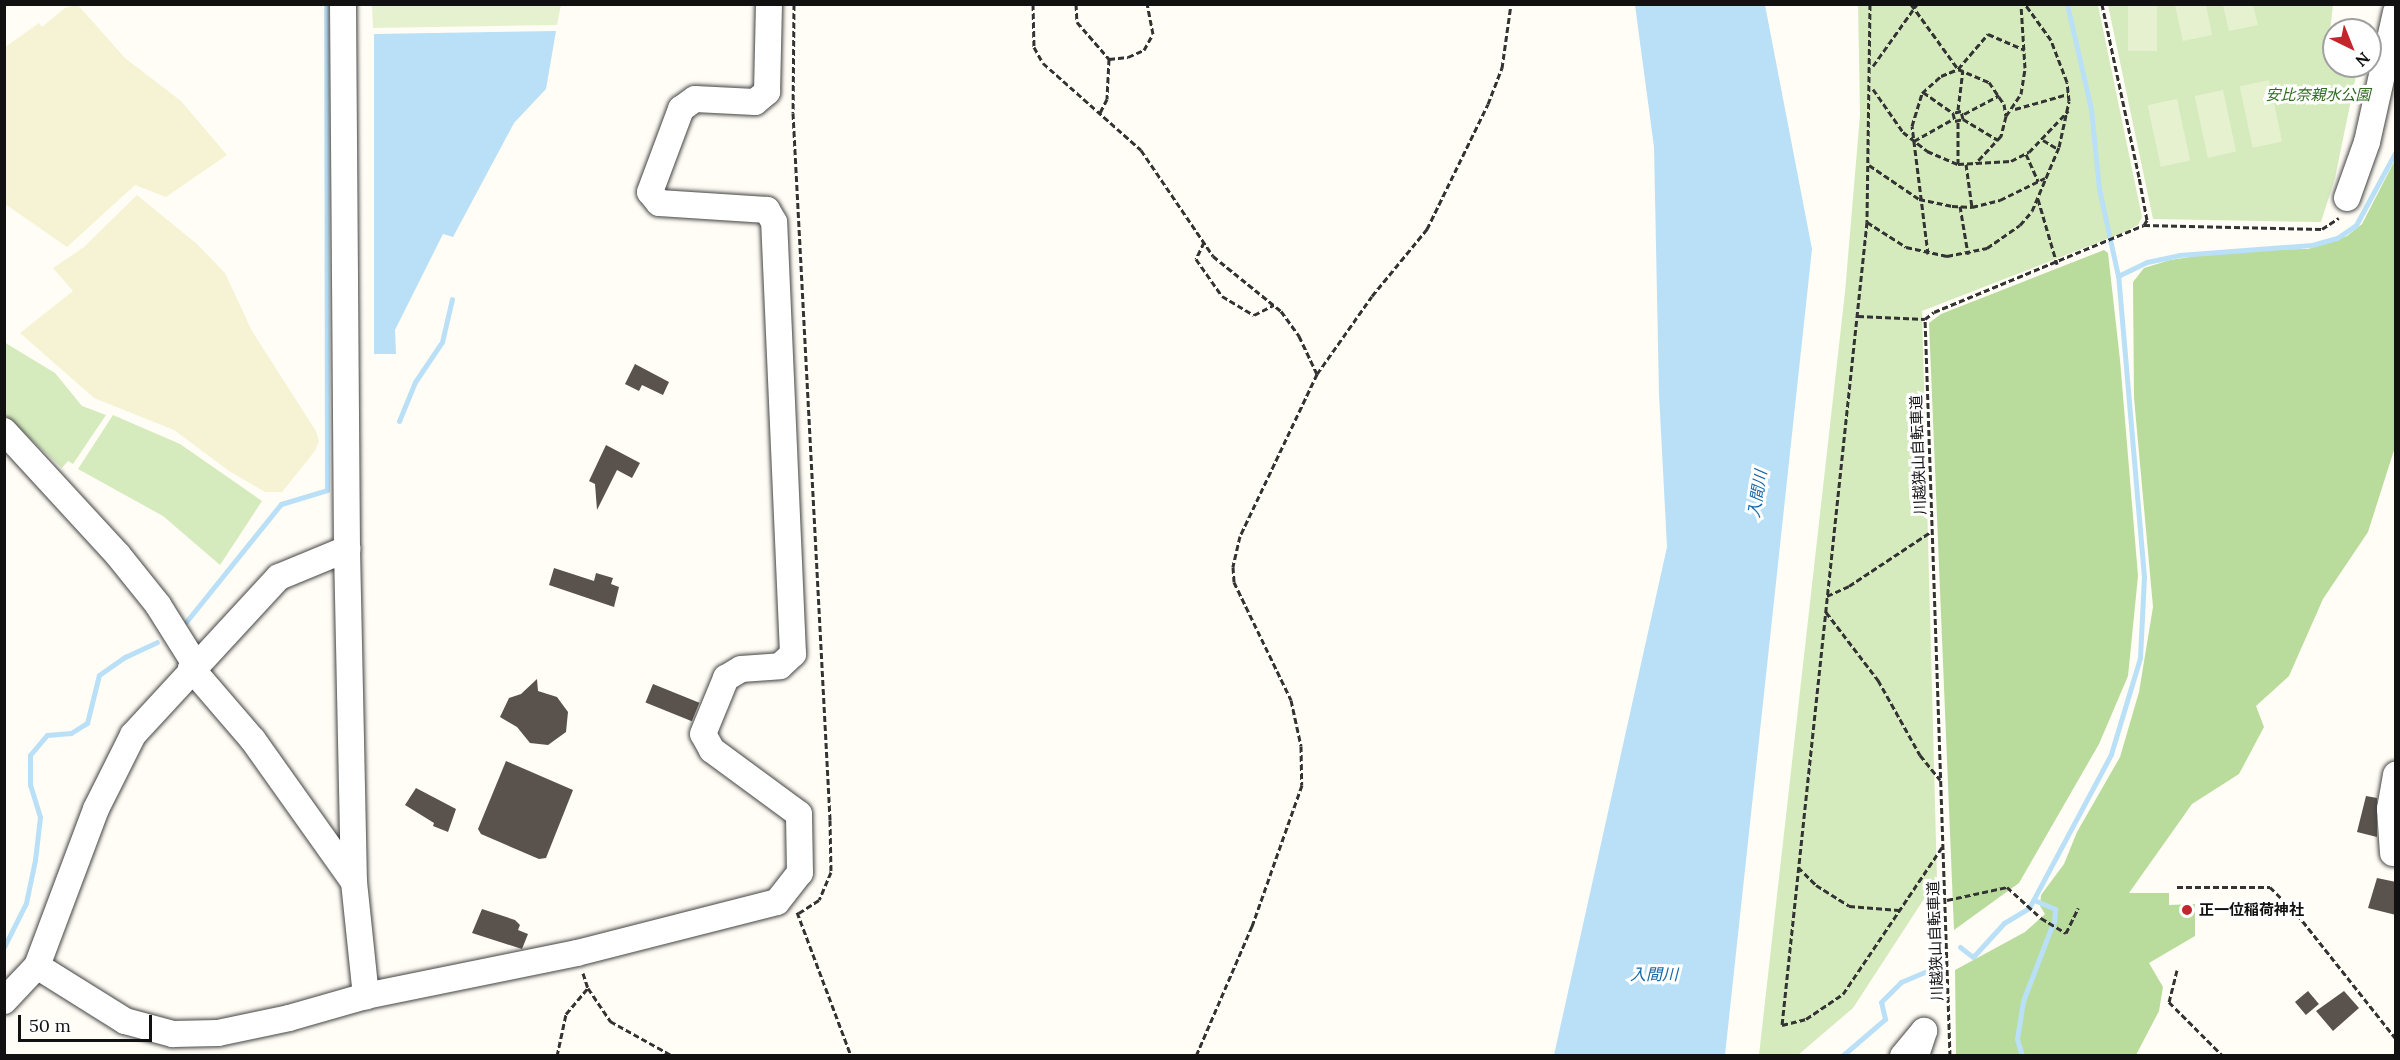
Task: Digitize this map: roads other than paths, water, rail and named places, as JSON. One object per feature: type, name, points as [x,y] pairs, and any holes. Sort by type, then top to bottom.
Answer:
[{"type":"street","points":[[343,4],[347,549],[354,882],[366,996]]},
{"type":"street","points":[[37,966],[126,1021],[173,1034],[218,1033],[289,1018],[366,996],[577,954],[788,908],[800,873],[799,814],[711,750],[704,734],[726,678],[741,669],[780,666],[793,654],[774,222],[766,210],[659,203],[650,192],[681,109],[695,99],[755,102],[767,92],[769,4]]},
{"type":"street","points":[[2348,198],[2373,121],[2396,12]]},
{"type":"street","points":[[4,431],[118,555],[158,605],[193,666],[253,740],[354,882]]},
{"type":"street","points":[[4,1001],[37,966],[96,809],[133,735],[193,666],[279,577],[347,549]]},
{"type":"street","points":[[2393,853],[2390,809],[2396,775]]},
{"type":"street","points":[[1902,1056],[1924,1031],[1916,1056]]},
{"type":"water","name":"入間川","points":[[1635,5],[1765,5],[1812,249],[1725,1055],[1554,1055],[1667,547],[1659,394],[1654,147]]},
{"type":"water","points":[[556,31],[546,89],[514,123],[453,237],[443,234],[395,330],[396,354],[374,354],[374,34]]},
{"type":"waterway","points":[[186,622],[281,504],[327,490],[326,4]]},
{"type":"waterway","points":[[2030,906],[2111,754],[2140,658],[2144,577],[2118,276],[2099,189],[2091,109],[2067,4]]},
{"type":"waterway","points":[[2118,276],[2147,262],[2179,255],[2312,245],[2337,238],[2356,225],[2396,151]]},
{"type":"waterway","points":[[399,421],[415,382],[442,342],[452,299]]},
{"type":"waterway","points":[[4,947],[26,903],[35,860],[40,817],[30,785],[30,755],[47,735],[71,733],[87,723],[99,675],[125,657],[157,642]]},
{"type":"waterway","points":[[2034,900],[2055,909],[2054,922]]},
{"type":"waterway","points":[[1960,947],[1973,957],[2004,923],[2027,909]]},
{"type":"waterway","points":[[2022,1056],[2017,1039],[2023,1001],[2053,923]]},
{"type":"waterway","points":[[1842,1056],[1885,1019],[1881,1002],[1901,982],[1932,969]]},
{"type":"place","name":"正一位稲荷神社","points":[[2187,910]]},
{"type":"park label","name":"安比奈親水公園","points":[[2318,95]]}]
